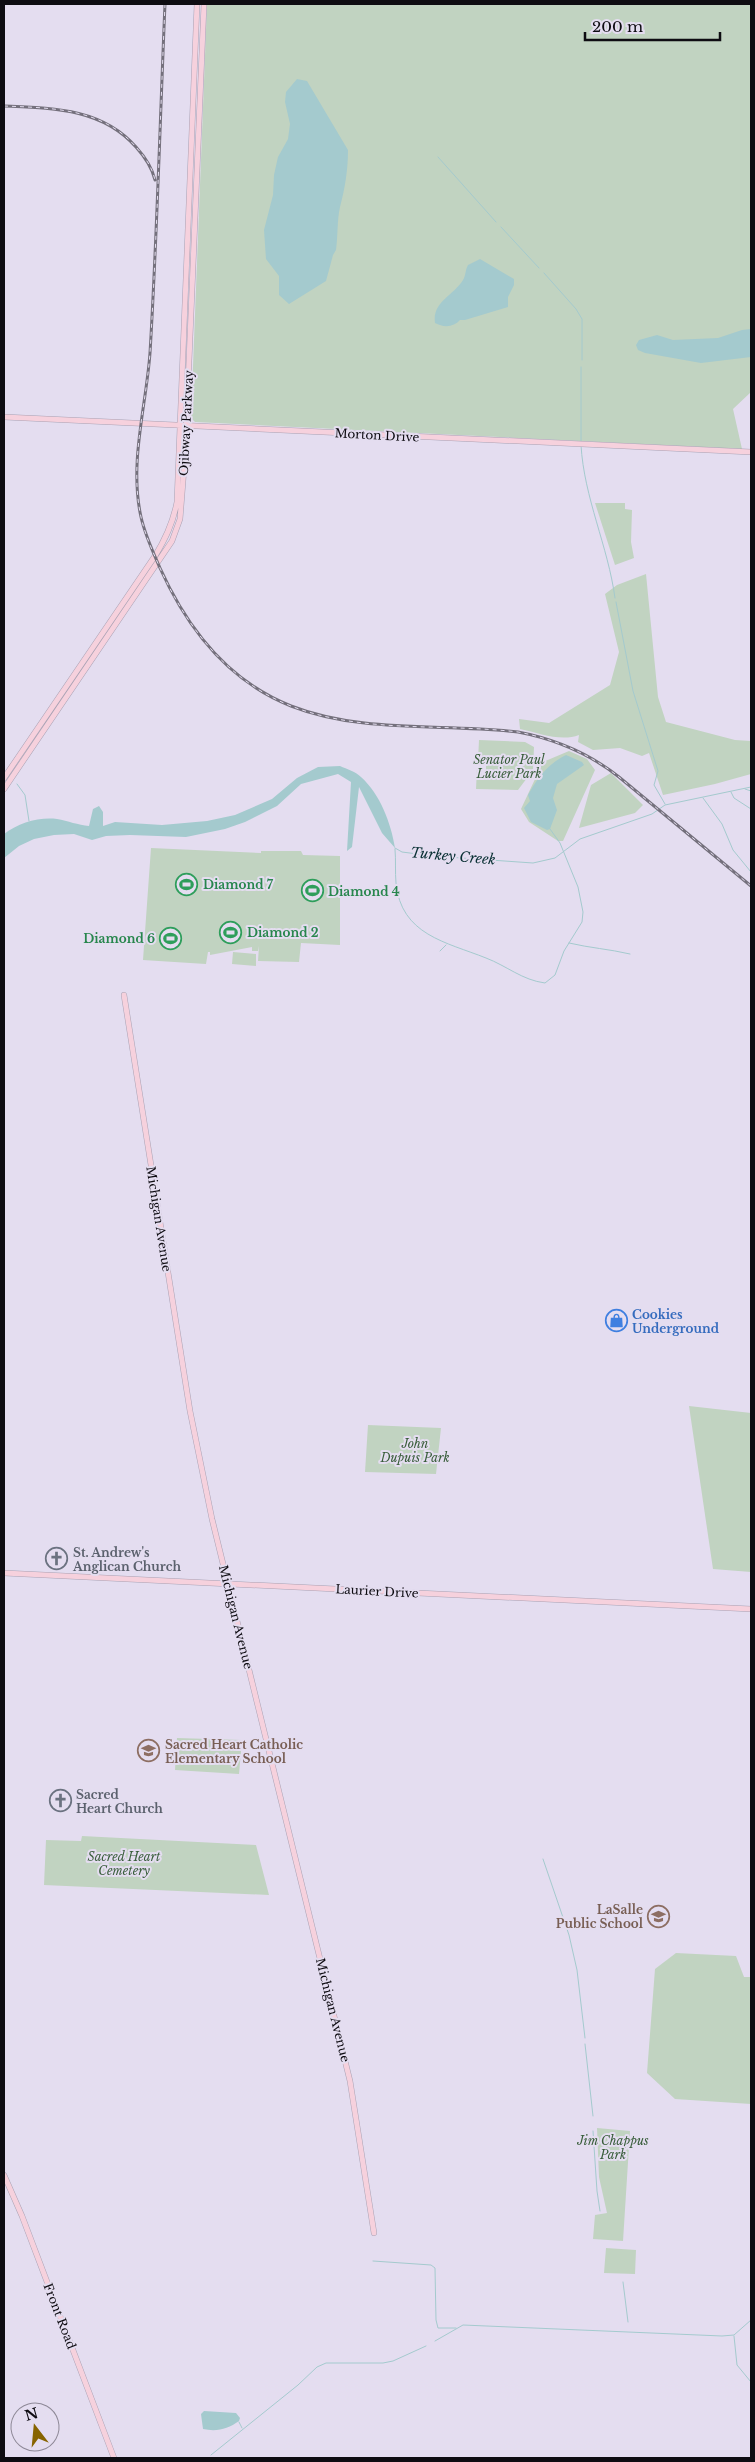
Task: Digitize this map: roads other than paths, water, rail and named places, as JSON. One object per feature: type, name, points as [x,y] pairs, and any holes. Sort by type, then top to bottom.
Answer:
[{"type":"street","name":"Ojibway Parkway","points":[[4,778],[167,537],[174,520],[177,502],[197,4]]},
{"type":"street","name":"Ojibway Parkway","points":[[4,789],[175,536],[180,519],[186,426],[204,4]]},
{"type":"street","name":"Morton Drive","points":[[4,417],[751,452]]},
{"type":"street","name":"Michigan Avenue","points":[[124,995],[190,1411],[228,1583],[350,2081],[374,2233]]},
{"type":"street","name":"Laurier Drive","points":[[4,1573],[751,1609]]},
{"type":"street","name":"Front Road","points":[[4,2175],[22,2216],[114,2458]]},
{"type":"waterway","points":[[438,157],[496,222]]},
{"type":"waterway","points":[[501,227],[539,268]]},
{"type":"waterway","points":[[544,273],[576,309],[582,319],[582,360]]},
{"type":"waterway","points":[[581,367],[581,441]]},
{"type":"waterway","points":[[581,445],[591,503],[612,579],[615,598]]},
{"type":"waterway","points":[[616,602],[633,691],[658,771],[654,785],[665,804]]},
{"type":"waterway","points":[[17,784],[25,795],[29,821]]},
{"type":"waterway","name":"Turkey Creek","points":[[395,848],[402,852],[433,856],[533,863],[555,858],[580,839],[652,814],[665,805],[751,787]]},
{"type":"waterway","name":"Turkey Creek","points":[[745,789],[751,791]]},
{"type":"waterway","points":[[731,792],[734,798],[751,809]]},
{"type":"waterway","points":[[703,798],[722,824],[733,850],[751,872]]},
{"type":"waterway","points":[[395,849],[396,883],[400,900],[407,914],[416,925],[441,941],[494,961],[529,979],[545,983],[555,975],[564,951],[582,922],[583,912],[578,887],[560,843],[550,829]]},
{"type":"waterway","points":[[569,943],[630,954]]},
{"type":"waterway","points":[[440,951],[446,945]]},
{"type":"waterway","points":[[543,1859],[569,1935],[577,1970],[585,2038]]},
{"type":"waterway","points":[[585,2044],[593,2116]]},
{"type":"waterway","points":[[593,2131],[600,2211]]},
{"type":"waterway","points":[[373,2261],[431,2265],[435,2268],[436,2320],[438,2328],[456,2328]]},
{"type":"waterway","points":[[623,2282],[628,2322]]},
{"type":"waterway","points":[[435,2341],[463,2325],[722,2336],[734,2335],[751,2320]]},
{"type":"waterway","points":[[734,2336],[737,2365],[751,2382]]},
{"type":"waterway","points":[[211,2455],[298,2385],[317,2367],[326,2363],[383,2363],[393,2361],[426,2346]]},
{"type":"waterway","points":[[239,2422],[242,2428]]},
{"type":"railway","points":[[165,4],[150,353],[137,476],[141,517],[149,543],[183,611],[212,650],[229,667],[268,695],[291,706],[318,715],[346,721],[518,732],[559,743],[584,754],[619,777],[751,886]]},
{"type":"railway","points":[[4,106],[58,110],[92,117],[108,124],[123,134],[145,158],[155,180]]},
{"type":"place","name":"Diamond 7","points":[[187,884]]},
{"type":"place","name":"Diamond 4","points":[[312,891]]},
{"type":"place","name":"Diamond 2","points":[[231,932]]},
{"type":"place","name":"Diamond 6","points":[[171,938]]},
{"type":"place","name":"Cookies Underground","points":[[616,1321]]},
{"type":"place","name":"St. Andrew's Anglican Church","points":[[57,1559]]},
{"type":"place","name":"Sacred Heart Catholic Elementary School","points":[[149,1751]]},
{"type":"place","name":"Sacred Heart Church","points":[[60,1801]]},
{"type":"place","name":"LaSalle Public School","points":[[659,1916]]},
{"type":"park label","name":"Senator Paul Lucier Park","points":[[509,766]]},
{"type":"park label","name":"John Dupuis Park","points":[[415,1450]]},
{"type":"park label","name":"Sacred Heart Cemetery","points":[[124,1863]]},
{"type":"park label","name":"Jim Chappus Park","points":[[613,2147]]}]
